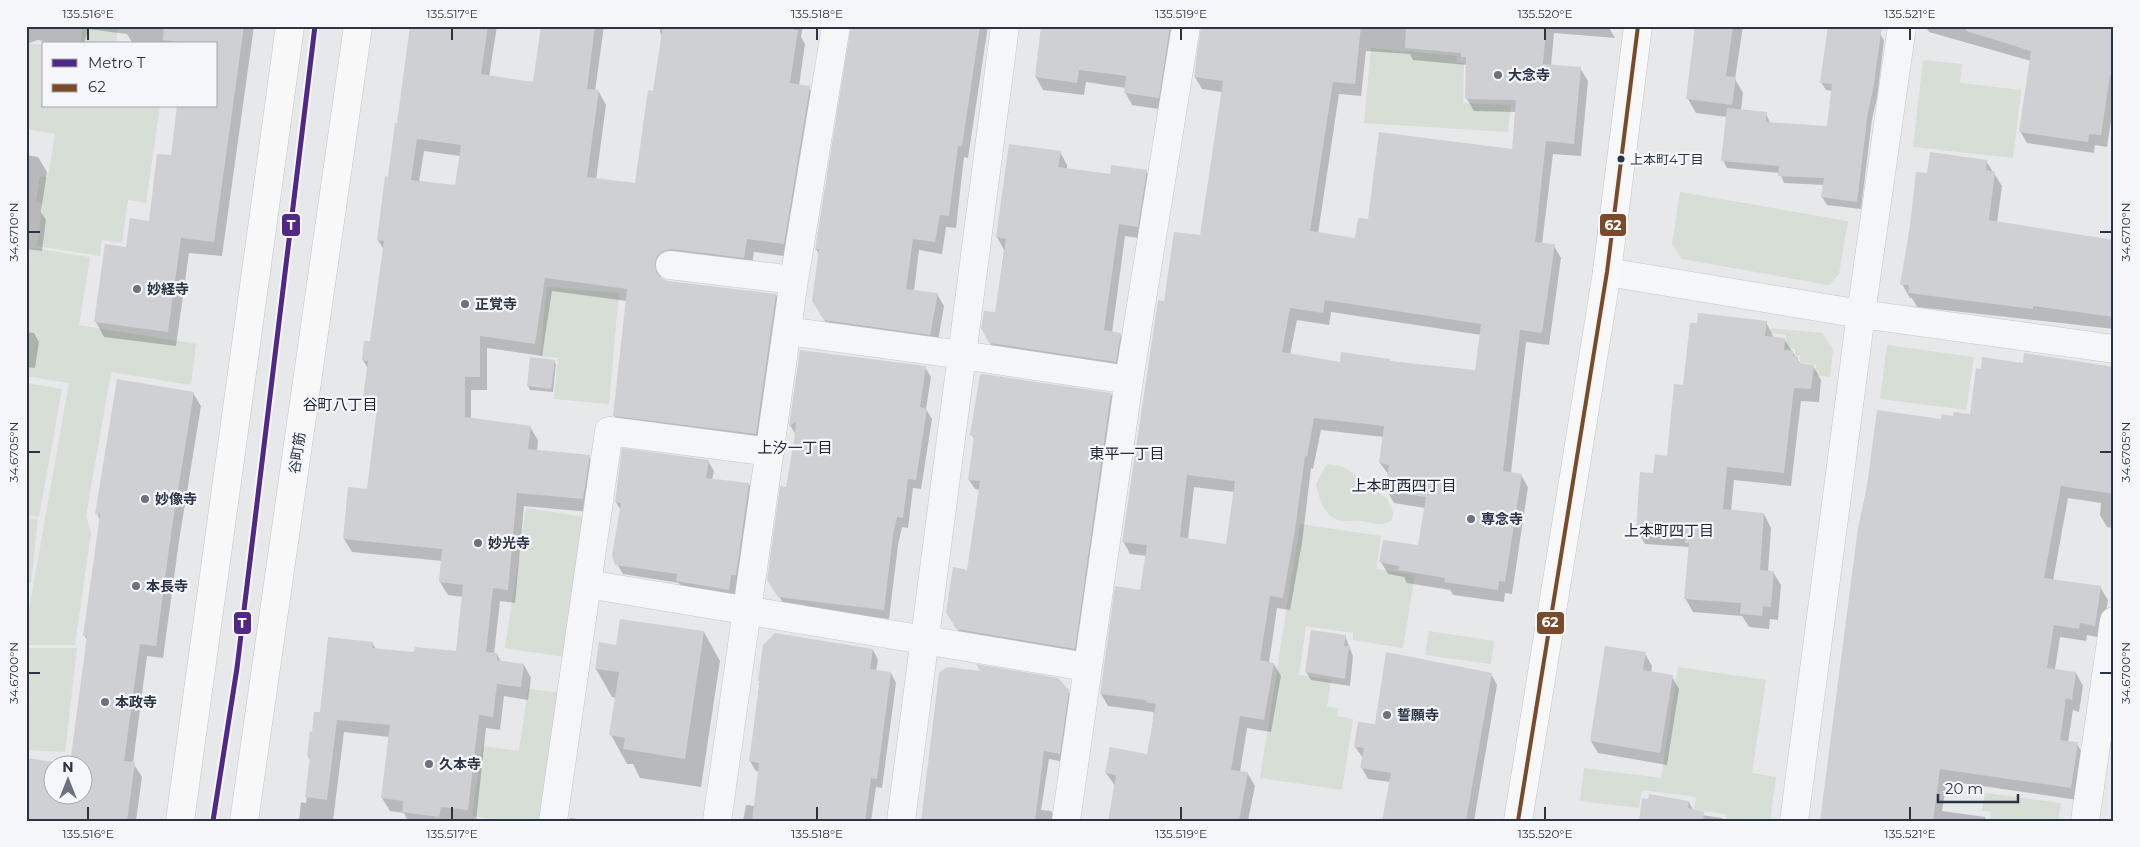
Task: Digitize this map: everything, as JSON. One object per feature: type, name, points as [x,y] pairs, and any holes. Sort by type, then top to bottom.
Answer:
[{"type":"main road","points":[[180,821],[290,26]]},
{"type":"main road","name":"谷町筋","points":[[244,821],[358,26]]},
{"type":"main road","points":[[1518,821],[1607,272],[1638,26]]},
{"type":"street","points":[[718,821],[794,280],[836,26]]},
{"type":"street","points":[[901,821],[1006,26]]},
{"type":"street","points":[[1066,821],[1128,380],[1186,26]]},
{"type":"street","points":[[1794,821],[1861,314],[1902,26]]},
{"type":"street","points":[[670,265],[794,280]]},
{"type":"street","points":[[1607,272],[1861,314],[2114,349]]},
{"type":"street","points":[[787,331],[1128,380]]},
{"type":"street","points":[[553,821],[609,431],[770,452]]},
{"type":"street","points":[[587,584],[747,609],[1087,667]]},
{"type":"street","points":[[2085,821],[2114,621]]},
{"type":"shaded area","points":[[83,26],[118,26],[116,42],[80,42]]},
{"type":"shaded area","points":[[26,43],[42,45],[42,108],[160,108],[146,203],[128,200],[122,243],[102,240],[100,256],[37,246],[43,204],[36,202],[40,176],[48,177],[55,134],[26,129]]},
{"type":"shaded area","points":[[1371,48],[1457,56],[1456,62],[1464,63],[1463,103],[1511,105],[1508,132],[1364,123]]},
{"type":"shaded area","points":[[1923,60],[1962,64],[1960,83],[2021,90],[2013,158],[1913,147]]},
{"type":"shaded area","points":[[1680,192],[1848,221],[1839,274],[1829,285],[1682,259],[1672,244]]},
{"type":"shaded area","points":[[26,247],[90,257],[79,325],[196,344],[191,385],[111,372],[86,516],[91,533],[75,645],[26,645],[26,627],[69,383],[26,376]]},
{"type":"shaded area","points":[[547,287],[619,293],[609,404],[554,399],[558,358],[540,356]]},
{"type":"shaded area","points":[[1771,328],[1822,333],[1833,350],[1830,377],[1815,375],[1816,364],[1800,362],[1800,356],[1795,355],[1795,349],[1785,348],[1786,335],[1770,333]]},
{"type":"shaded area","points":[[1887,345],[1974,357],[1966,410],[1880,399]]},
{"type":"shaded area","points":[[26,383],[62,389],[39,517],[26,515]]},
{"type":"shaded area","points":[[1327,464],[1344,467],[1387,499],[1393,512],[1392,520],[1381,524],[1343,521],[1333,518],[1322,505],[1316,484]]},
{"type":"shaded area","points":[[526,508],[585,517],[564,657],[505,648]]},
{"type":"shaded area","points":[[26,517],[38,519],[31,583],[26,583]]},
{"type":"shaded area","points":[[1300,524],[1381,536],[1376,569],[1415,575],[1403,648],[1353,640],[1353,633],[1306,626],[1299,675],[1331,680],[1327,707],[1338,708],[1337,716],[1353,719],[1342,790],[1260,778]]},
{"type":"shaded area","points":[[1429,631],[1494,641],[1491,664],[1425,655]]},
{"type":"shaded area","points":[[26,648],[77,648],[65,752],[26,750]]},
{"type":"shaded area","points":[[1678,667],[1766,680],[1752,773],[1776,777],[1770,821],[1725,821],[1726,814],[1694,810],[1696,797],[1642,790],[1639,808],[1580,801],[1584,768],[1661,778]]},
{"type":"shaded area","points":[[528,689],[561,693],[543,821],[506,821],[472,816],[482,746],[519,751]]},
{"type":"shaded area","points":[[1985,793],[2061,803],[2058,821],[1990,821],[1991,812],[1982,811]]},
{"type":"building","points":[[164,26],[244,26],[214,242],[181,238],[168,332],[94,322],[105,244],[126,247],[130,218],[149,221],[157,154],[171,155],[177,108],[218,108],[218,42],[163,40]]},
{"type":"building","points":[[410,26],[488,26],[481,74],[533,82],[541,26],[595,26],[587,89],[599,90],[587,177],[635,183],[648,90],[653,91],[663,26],[774,26],[798,30],[790,83],[810,86],[784,244],[747,239],[744,258],[671,249],[663,251],[657,256],[655,263],[656,272],[661,278],[668,281],[776,294],[756,434],[613,416],[627,289],[545,278],[535,344],[480,336],[480,377],[465,377],[465,417],[531,426],[528,449],[590,455],[583,499],[517,493],[508,590],[493,588],[486,652],[497,653],[497,660],[524,664],[521,687],[497,684],[493,717],[479,715],[468,810],[441,807],[439,817],[402,812],[403,801],[381,798],[390,725],[337,720],[327,800],[305,797],[310,757],[307,756],[310,731],[312,732],[314,712],[320,712],[328,637],[373,642],[372,648],[414,652],[415,647],[456,651],[463,585],[439,582],[442,549],[343,539],[348,487],[367,489],[378,400],[363,397],[368,361],[362,360],[364,341],[370,341],[384,241],[377,240],[385,176],[388,177],[395,123],[397,123]],"holes":[[[417,139],[461,145],[455,185],[411,180]]]},
{"type":"building","points":[[851,26],[980,26],[962,146],[958,146],[949,216],[940,215],[935,242],[913,239],[906,289],[938,293],[930,335],[824,320],[812,301],[819,249],[815,249]]},
{"type":"building","points":[[1041,26],[1170,26],[1159,98],[1124,93],[1126,76],[1079,70],[1077,83],[1035,77]]},
{"type":"building","points":[[1201,26],[1361,26],[1355,84],[1333,82],[1310,231],[1355,238],[1358,218],[1368,219],[1379,132],[1512,149],[1516,100],[1465,99],[1466,57],[1461,57],[1461,53],[1405,48],[1406,26],[1506,26],[1546,29],[1543,64],[1581,67],[1574,144],[1546,141],[1535,242],[1555,244],[1542,333],[1520,330],[1503,471],[1522,474],[1505,582],[1499,581],[1498,590],[1444,582],[1445,578],[1398,570],[1399,566],[1379,562],[1383,540],[1418,545],[1426,497],[1385,491],[1389,465],[1379,463],[1384,426],[1314,418],[1307,457],[1305,456],[1283,598],[1270,596],[1260,660],[1274,663],[1264,720],[1240,716],[1231,770],[1248,772],[1239,821],[1108,821],[1116,775],[1105,773],[1110,747],[1147,754],[1156,704],[1146,702],[1146,700],[1100,694],[1115,586],[1140,590],[1147,545],[1122,542],[1158,300],[1164,301],[1174,232],[1200,235],[1223,81],[1194,77]],"holes":[[[1325,300],[1481,324],[1475,370],[1390,361],[1390,359],[1341,352],[1340,362],[1282,352],[1290,308],[1323,313]],[[1187,475],[1235,481],[1226,544],[1180,537]]]},
{"type":"building","points":[[1695,26],[1733,26],[1726,76],[1736,77],[1732,105],[1686,99]]},
{"type":"building","points":[[1828,26],[1882,26],[1873,90],[1868,111],[1857,202],[1821,197],[1824,178],[1778,176],[1779,166],[1721,161],[1727,108],[1767,112],[1766,122],[1827,126],[1832,84],[1820,83]]},
{"type":"building","points":[[1966,26],[2114,26],[2114,76],[2110,75],[2101,135],[2089,134],[2088,142],[2019,132],[2031,51],[1966,31]]},
{"type":"building","points":[[1009,144],[1061,151],[1058,167],[1110,174],[1111,165],[1147,170],[1138,227],[1119,224],[1104,330],[1121,333],[1116,362],[989,343],[981,328],[984,311],[995,312],[1006,239],[996,237]]},
{"type":"building","points":[[1930,152],[1987,160],[1986,170],[1995,172],[1989,220],[2114,240],[2114,317],[2033,306],[2033,309],[1908,293],[1909,285],[1900,285],[1910,226],[1916,172],[1927,173]]},
{"type":"building","points":[[1698,313],[1767,321],[1765,336],[1785,338],[1784,350],[1793,351],[1793,356],[1798,357],[1798,363],[1814,365],[1811,389],[1794,388],[1784,473],[1727,467],[1723,509],[1764,513],[1760,570],[1774,571],[1771,607],[1763,606],[1762,616],[1740,614],[1741,603],[1684,599],[1689,543],[1685,543],[1685,535],[1636,531],[1640,472],[1653,473],[1655,454],[1667,456],[1674,384],[1683,385],[1690,323],[1697,323]]},
{"type":"building","points":[[800,350],[926,366],[920,407],[927,409],[916,480],[908,479],[903,518],[897,517],[884,610],[778,597],[767,580],[780,486],[786,487],[794,441],[796,422],[789,426]]},
{"type":"building","points":[[2024,353],[2114,367],[2114,494],[2061,486],[2044,578],[2101,586],[2095,626],[2080,623],[2079,629],[2054,625],[2047,668],[2076,672],[2072,700],[2066,698],[2060,740],[2078,742],[2071,788],[1940,769],[1933,821],[1820,821],[1858,528],[1867,486],[1877,410],[1941,419],[1942,414],[1953,416],[1954,412],[1970,414],[1976,368],[1981,369],[1982,357],[2023,363]]},
{"type":"building","points":[[530,357],[555,360],[551,389],[527,386]]},
{"type":"building","points":[[980,375],[1111,393],[1075,649],[956,629],[946,612],[953,567],[967,570],[980,481],[968,480],[974,436],[970,435]]},
{"type":"building","points":[[117,379],[194,392],[172,527],[156,646],[140,644],[124,761],[135,762],[127,821],[26,821],[26,758],[42,760],[42,804],[92,804],[92,754],[71,754],[87,636],[83,636],[100,515],[95,514]]},
{"type":"building","points":[[622,448],[709,460],[706,478],[749,483],[736,575],[731,575],[729,590],[676,581],[677,574],[615,565],[612,555],[621,503],[615,502]]},
{"type":"building","points":[[620,619],[704,631],[685,759],[623,749],[625,738],[609,735],[619,672],[595,669],[599,642],[616,645]]},
{"type":"building","points":[[1311,630],[1346,635],[1344,646],[1349,646],[1345,679],[1305,672]]},
{"type":"building","points":[[775,633],[873,649],[870,669],[891,672],[877,779],[871,778],[865,821],[752,821],[759,763],[749,761],[760,681],[758,681],[763,645]]},
{"type":"building","points":[[1605,646],[1646,652],[1643,670],[1673,675],[1660,753],[1590,741]]},
{"type":"building","points":[[1386,652],[1492,673],[1466,821],[1382,821],[1391,773],[1360,768],[1364,748],[1354,747],[1358,722],[1375,724]]},
{"type":"building","points":[[976,664],[1058,678],[1069,690],[1060,754],[1044,751],[1035,821],[921,821],[939,673],[947,667],[980,671]]},
{"type":"building","points":[[1649,794],[1689,801],[1688,808],[1704,812],[1703,821],[1639,821],[1642,798],[1648,799]]},
{"type":"metro line","name":"T","points":[[213,821],[237,668],[315,26]]},
{"type":"transit line","name":"62","points":[[1518,821],[1607,272],[1638,26]]},
{"type":"place","name":"大念寺","points":[[1498,75]]},
{"type":"place","name":"上本町4丁目","points":[[1621,159]]},
{"type":"place","name":"妙経寺","points":[[137,289]]},
{"type":"place","name":"正覚寺","points":[[465,304]]},
{"type":"place","name":"妙像寺","points":[[145,499]]},
{"type":"place","name":"専念寺","points":[[1471,519]]},
{"type":"place","name":"妙光寺","points":[[478,543]]},
{"type":"place","name":"本長寺","points":[[136,586]]},
{"type":"place","name":"本政寺","points":[[105,702]]},
{"type":"place","name":"誓願寺","points":[[1387,715]]},
{"type":"place","name":"久本寺","points":[[429,764]]},
{"type":"district","name":"谷町八丁目","points":[[340,404]]},
{"type":"district","name":"上汐一丁目","points":[[795,447]]},
{"type":"district","name":"東平一丁目","points":[[1127,453]]},
{"type":"district","name":"上本町西四丁目","points":[[1404,485]]},
{"type":"district","name":"上本町四丁目","points":[[1669,530]]}]
